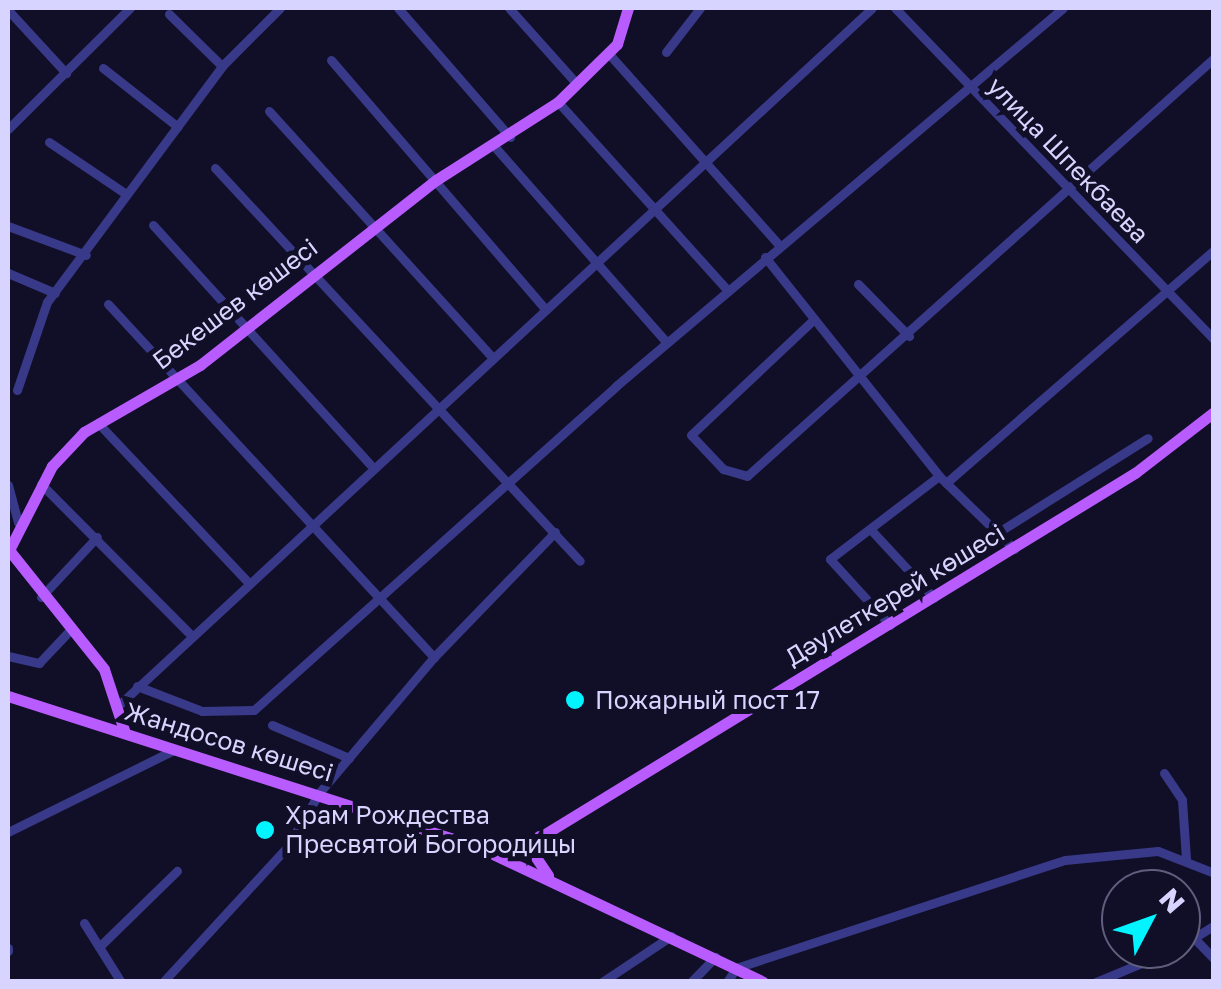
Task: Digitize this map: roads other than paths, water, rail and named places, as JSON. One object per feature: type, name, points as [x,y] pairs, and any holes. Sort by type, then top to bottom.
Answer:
[{"type":"main road","name":"Бекешев көшесі","points":[[18,523],[40,484],[98,423],[176,379],[249,328],[313,272],[436,180],[558,102],[608,54],[628,13]]},
{"type":"main road","name":"Дәулеткерей көшесі","points":[[504,859],[1014,549],[1214,412]]},
{"type":"main road","points":[[18,523],[9,550],[40,597],[72,628],[122,704],[125,733]]},
{"type":"main road","name":"Жандосов көшесі","points":[[8,696],[319,793],[478,848],[552,879],[763,982]]},
{"type":"main road","points":[[478,848],[539,836]]},
{"type":"main road","points":[[539,836],[533,853],[552,879]]},
{"type":"street","points":[[17,390],[55,293],[222,66],[280,8]]},
{"type":"street","points":[[398,8],[510,136]]},
{"type":"street","points":[[509,8],[577,84]]},
{"type":"street","points":[[619,8],[628,13]]},
{"type":"street","points":[[666,52],[700,8]]},
{"type":"street","points":[[122,704],[189,633],[249,583],[370,464],[441,406],[655,210],[705,158],[872,8]]},
{"type":"street","name":"улица Шпекбаева","points":[[895,8],[1067,192],[1170,290],[1214,340]]},
{"type":"street","points":[[137,686],[202,710],[254,710],[666,342],[972,90],[1063,8]]},
{"type":"street","points":[[8,127],[125,9]]},
{"type":"street","points":[[8,10],[66,72]]},
{"type":"street","points":[[169,14],[222,66]]},
{"type":"street","points":[[608,54],[780,246]]},
{"type":"street","points":[[812,321],[690,436],[718,466],[744,478],[860,380],[1214,58]]},
{"type":"street","points":[[331,60],[545,308]]},
{"type":"street","points":[[102,68],[178,128]]},
{"type":"street","points":[[558,102],[727,290]]},
{"type":"street","points":[[268,111],[493,358]]},
{"type":"street","points":[[49,142],[126,194]]},
{"type":"street","points":[[494,146],[666,342]]},
{"type":"street","points":[[215,168],[441,406],[580,560]]},
{"type":"street","points":[[154,224],[370,464]]},
{"type":"street","points":[[8,226],[86,254]]},
{"type":"street","points":[[890,625],[830,559],[942,480],[1214,250]]},
{"type":"street","points":[[765,258],[942,480],[1014,549]]},
{"type":"street","points":[[8,273],[55,293]]},
{"type":"street","points":[[858,284],[909,336]]},
{"type":"street","points":[[108,304],[434,657]]},
{"type":"street","points":[[98,423],[249,583]]},
{"type":"street","points":[[998,534],[1148,438]]},
{"type":"street","points":[[40,484],[189,633]]},
{"type":"street","points":[[8,485],[18,523]]},
{"type":"street","points":[[872,531],[934,598]]},
{"type":"street","points":[[163,982],[287,847],[319,793],[434,657],[555,532]]},
{"type":"street","points":[[40,597],[97,537]]},
{"type":"street","points":[[8,656],[39,664],[72,628]]},
{"type":"street","points":[[272,725],[348,758]]},
{"type":"street","points":[[8,832],[176,749]]},
{"type":"street","points":[[1164,773],[1182,800],[1186,860]]},
{"type":"street","points":[[727,982],[736,968],[877,927],[1065,860],[1144,850],[1186,860],[1214,873]]},
{"type":"street","points":[[98,947],[177,871]]},
{"type":"street","points":[[84,923],[120,982]]},
{"type":"street","points":[[602,982],[671,936]]},
{"type":"street","points":[[691,982],[715,958]]},
{"type":"street","points":[[1096,982],[1126,969]]},
{"type":"place","name":"Пожарный пост 17","points":[[575,700]]},
{"type":"place","name":"Храм Рождества Пресвятой Богородицы","points":[[265,830]]}]
